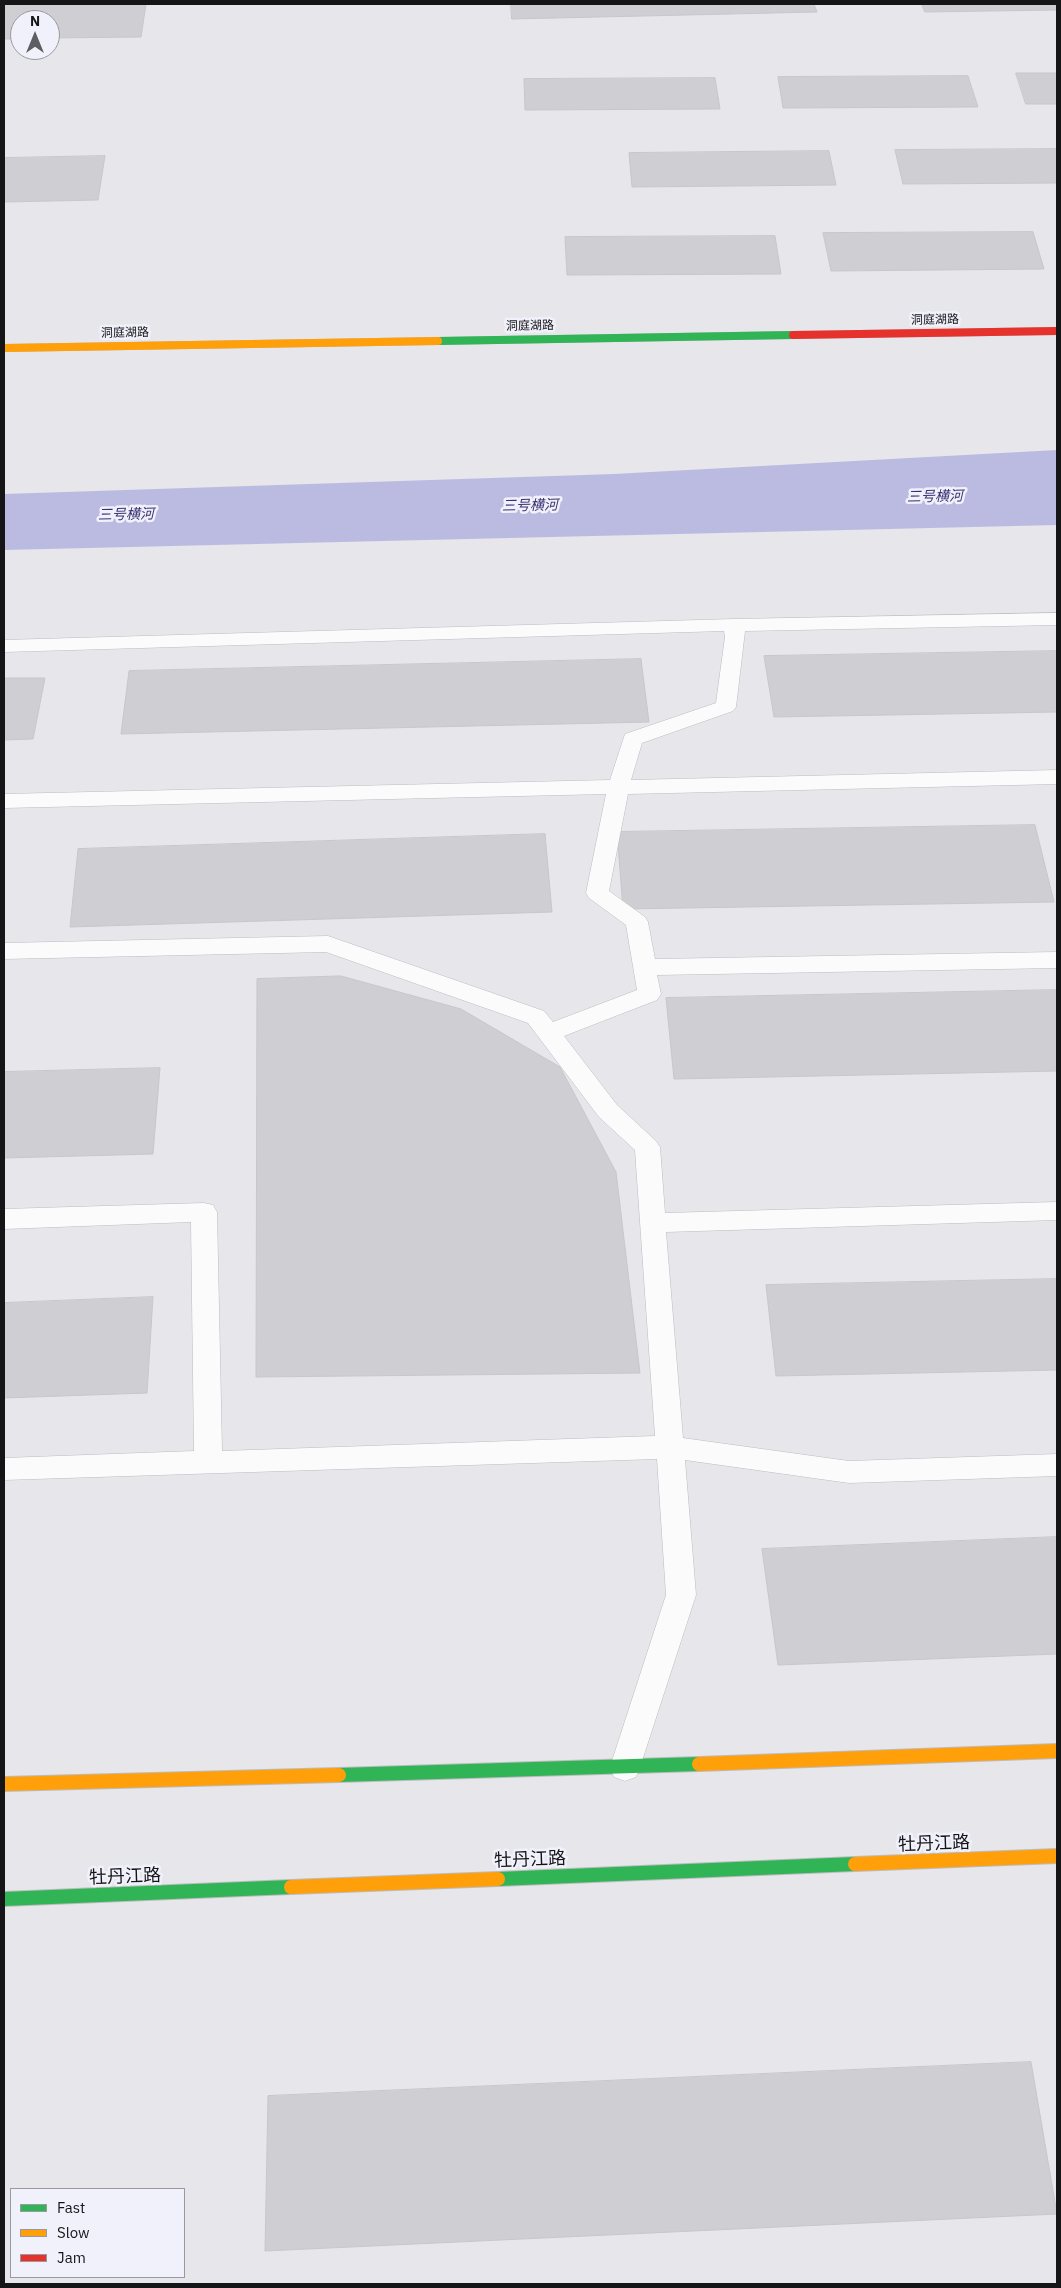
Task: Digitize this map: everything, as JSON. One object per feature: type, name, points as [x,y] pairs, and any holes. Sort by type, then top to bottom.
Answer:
[{"type":"street","name":"洞庭湖路","points":[[4,348],[1057,331]]},
{"type":"street","points":[[4,1784],[624,1767],[1057,1752]]},
{"type":"street","name":"牡丹江路","points":[[4,1899],[1057,1856]]},
{"type":"lane","points":[[4,646],[734,625],[1057,619]]},
{"type":"lane","points":[[549,1033],[649,994],[638,922],[597,893],[618,788],[632,740],[726,707],[735,637],[734,625]]},
{"type":"lane","points":[[4,801],[1057,777]]},
{"type":"lane","points":[[4,950],[328,944],[536,1017],[608,1111],[647,1147],[681,1595],[624,1767]]},
{"type":"lane","points":[[644,967],[1057,960]]},
{"type":"lane","points":[[653,1223],[1057,1211]]},
{"type":"lane","points":[[4,1219],[204,1212],[208,1462]]},
{"type":"lane","points":[[4,1469],[670,1447],[849,1472],[1057,1465]]},
{"type":"water","name":"三号横河","points":[[1057,450],[1057,525],[4,550],[4,494],[614,474]]},
{"type":"building","points":[[4,4],[146,4],[141,37],[60,38],[60,10],[10,10],[10,39],[4,39]]},
{"type":"building","points":[[511,4],[814,4],[817,12],[512,19]]},
{"type":"building","points":[[922,4],[1057,4],[1057,10],[925,12]]},
{"type":"building","points":[[1016,73],[1057,73],[1057,104],[1026,104]]},
{"type":"building","points":[[968,76],[978,107],[783,108],[778,77]]},
{"type":"building","points":[[715,78],[720,109],[525,110],[524,79]]},
{"type":"building","points":[[1057,149],[1057,183],[903,184],[895,150]]},
{"type":"building","points":[[829,151],[836,185],[632,187],[629,153]]},
{"type":"building","points":[[105,156],[98,200],[4,202],[4,158]]},
{"type":"building","points":[[1033,232],[1044,269],[831,271],[823,233]]},
{"type":"building","points":[[775,236],[781,274],[567,275],[565,237]]},
{"type":"building","points":[[1057,651],[1057,712],[774,717],[764,656]]},
{"type":"building","points":[[641,659],[649,722],[121,734],[129,671]]},
{"type":"building","points":[[4,678],[45,678],[33,739],[4,740]]},
{"type":"building","points":[[1035,825],[1054,902],[623,909],[617,832]]},
{"type":"building","points":[[545,834],[552,912],[70,927],[78,849]]},
{"type":"building","points":[[341,976],[461,1009],[560,1067],[616,1172],[640,1373],[256,1377],[257,979]]},
{"type":"building","points":[[1057,990],[1057,1071],[674,1079],[666,998]]},
{"type":"building","points":[[160,1068],[153,1154],[4,1158],[4,1072]]},
{"type":"building","points":[[1057,1279],[1057,1370],[776,1376],[766,1285]]},
{"type":"building","points":[[153,1297],[147,1393],[4,1398],[4,1303]]},
{"type":"building","points":[[1057,1537],[1057,1654],[778,1665],[762,1549]]},
{"type":"building","points":[[1031,2062],[1057,2214],[265,2251],[268,2096]]},
{"type":"traffic: fast","points":[[438,341],[793,335]]},
{"type":"traffic: fast","points":[[339,1775],[699,1764]]},
{"type":"traffic: fast","points":[[498,1879],[855,1864]]},
{"type":"traffic: fast","points":[[4,1899],[291,1887]]},
{"type":"traffic: slow","points":[[4,348],[438,341]]},
{"type":"traffic: slow","points":[[699,1764],[1057,1751]]},
{"type":"traffic: slow","points":[[4,1784],[339,1775]]},
{"type":"traffic: slow","points":[[855,1864],[1057,1856]]},
{"type":"traffic: slow","points":[[291,1887],[498,1879]]},
{"type":"traffic: jam","points":[[793,335],[1057,331]]}]
